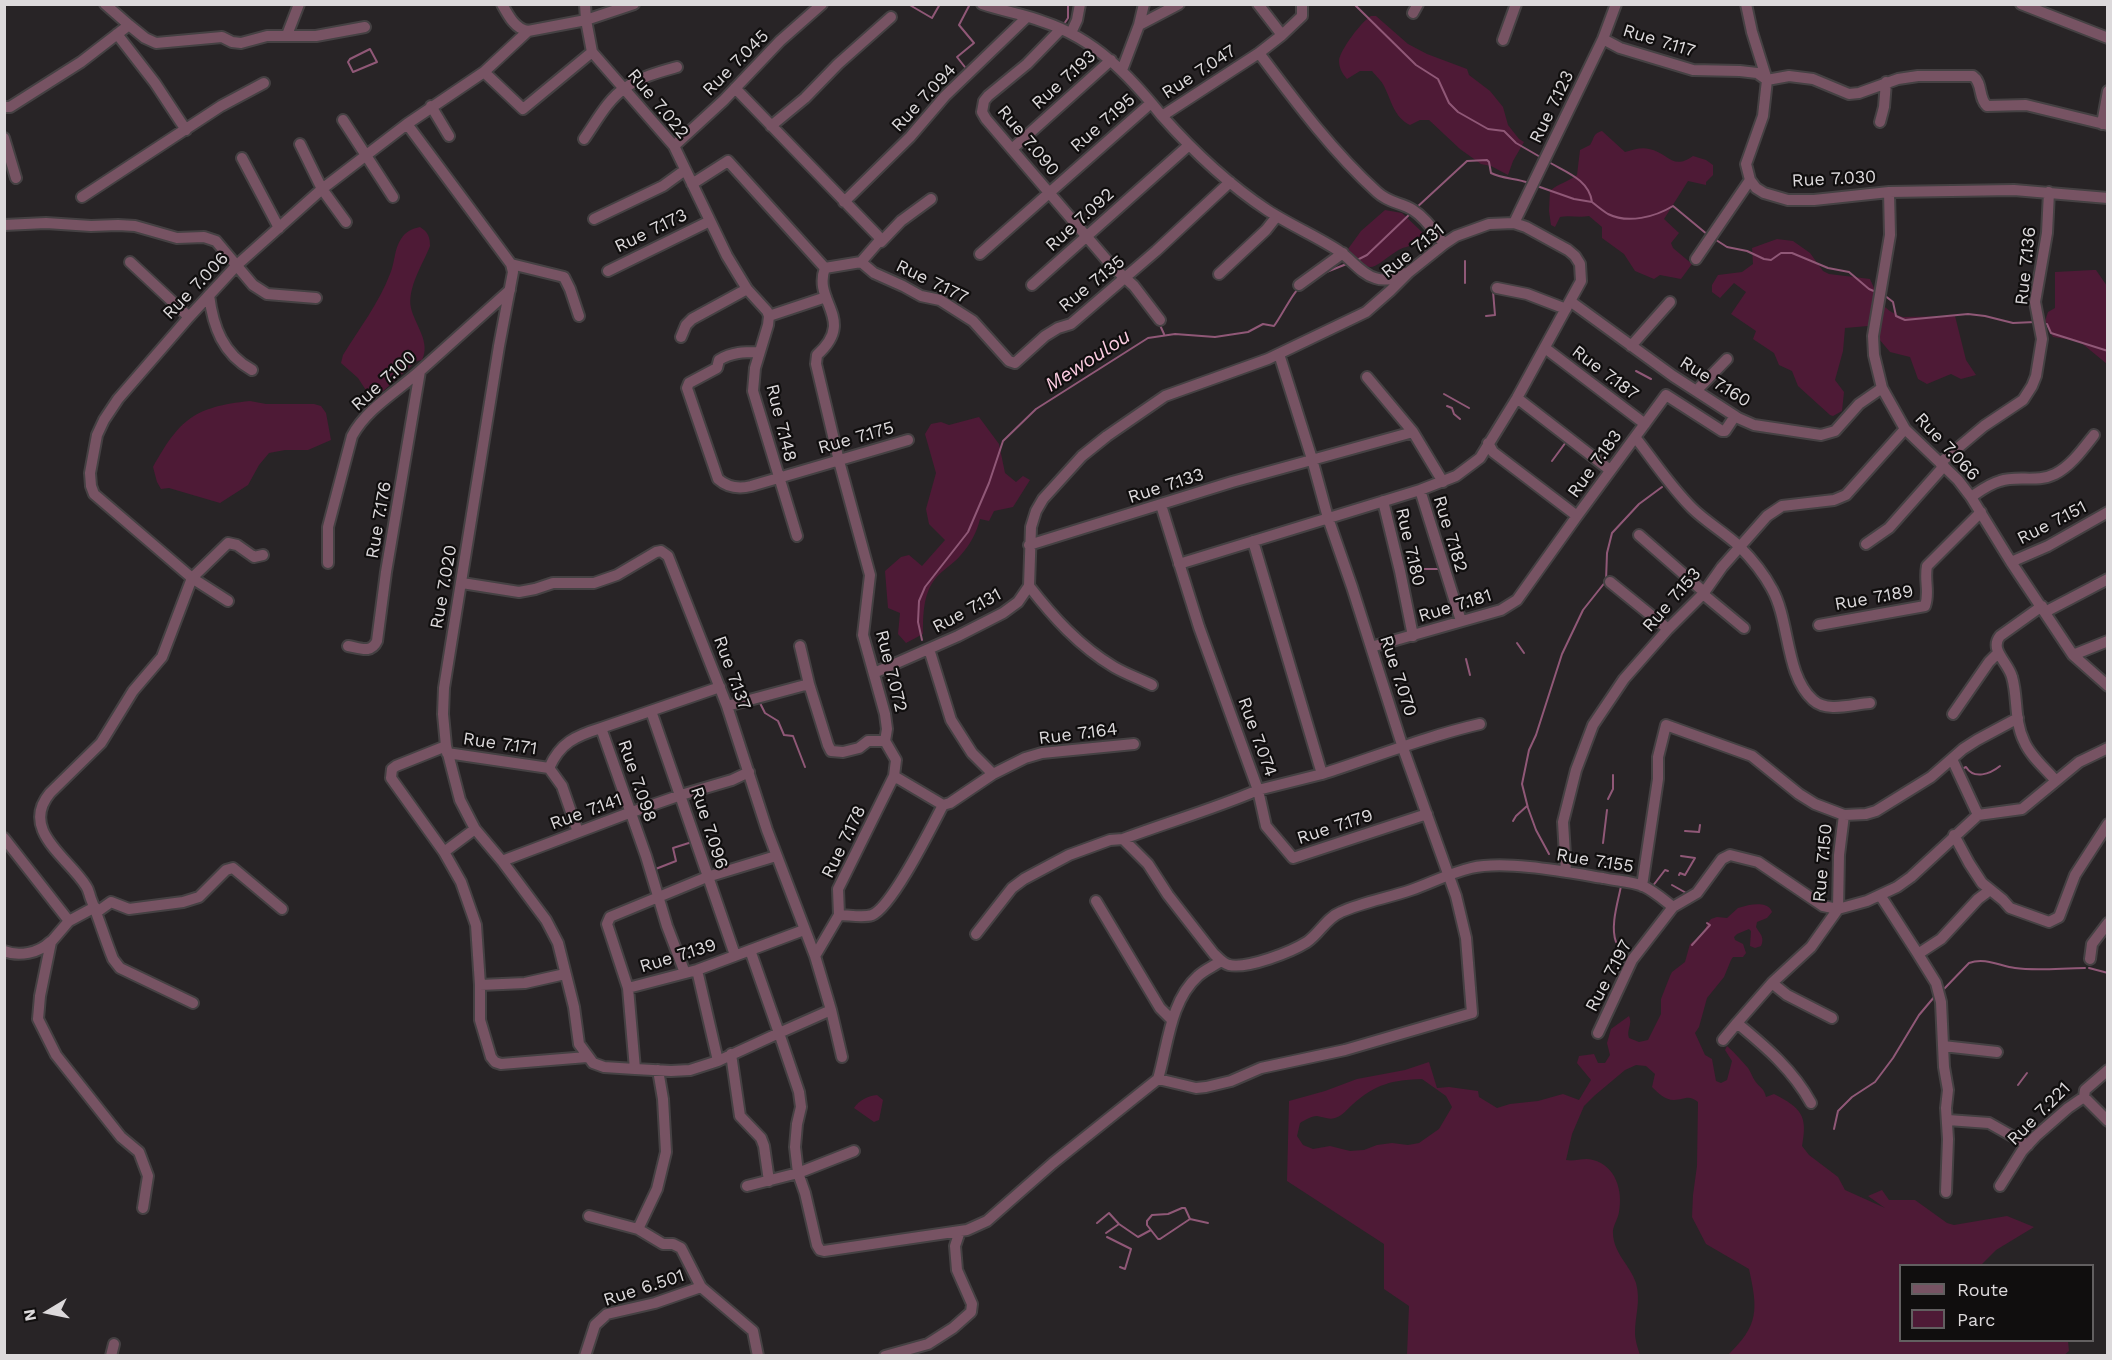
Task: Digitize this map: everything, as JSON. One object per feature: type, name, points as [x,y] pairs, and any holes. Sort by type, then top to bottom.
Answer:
[{"type":"street","points":[[105,4],[145,38],[156,44],[222,37],[241,43],[267,36],[316,36],[365,27]]},
{"type":"street","points":[[287,35],[299,4]]},
{"type":"street","points":[[502,4],[516,26],[528,31],[586,20],[634,4]]},
{"type":"street","points":[[484,72],[523,110],[592,52],[585,4]]},
{"type":"street","name":"Rue 7.045","points":[[674,146],[780,41],[822,4]]},
{"type":"street","name":"Rue 7.047","points":[[982,4],[1027,16],[1066,31],[1094,46],[1122,70],[1161,116],[1282,35],[1302,16],[1302,4]]},
{"type":"street","points":[[1066,31],[1077,20],[1080,4]]},
{"type":"street","points":[[1122,70],[1139,25],[1144,4]]},
{"type":"street","points":[[1139,25],[1179,4]]},
{"type":"street","points":[[1258,4],[1282,35]]},
{"type":"street","points":[[1503,40],[1516,4]]},
{"type":"street","name":"Rue 7.123","points":[[1514,224],[1603,39],[1616,4]]},
{"type":"street","points":[[1696,259],[1750,180],[1746,164],[1763,116],[1767,80],[1746,4]]},
{"type":"street","points":[[2021,4],[2108,38]]},
{"type":"street","name":"Rue 7.094","points":[[844,202],[910,137],[945,96],[1027,16]]},
{"type":"street","points":[[771,126],[805,98],[838,64],[891,17]]},
{"type":"street","points":[[4,107],[10,106],[81,62],[129,25]]},
{"type":"street","name":"Rue 7.006","points":[[228,601],[192,578],[94,494],[90,474],[97,435],[104,420],[118,399],[237,265],[322,189],[406,124],[484,72],[528,31]]},
{"type":"street","name":"Rue 7.090","points":[[1066,31],[984,101],[982,112],[1087,237],[1134,286],[1160,320]]},
{"type":"street","points":[[117,34],[155,83],[186,130]]},
{"type":"street","name":"Rue 7.117","points":[[1603,39],[1620,48],[1670,65],[1693,70],[1756,73],[1767,80],[1789,76],[1813,79],[1849,94],[1859,93],[1886,82],[1918,76],[1973,76],[1977,79],[1983,101],[1987,106],[2026,105],[2105,125]]},
{"type":"street","name":"Rue 7.022","points":[[592,52],[674,146],[727,256],[747,289]]},
{"type":"street","points":[[1258,53],[1308,118],[1364,179],[1389,200],[1412,209],[1444,244]]},
{"type":"street","name":"Rue 7.193","points":[[1012,149],[1111,60]]},
{"type":"street","points":[[584,139],[607,106],[624,88],[654,74],[677,67]]},
{"type":"street","points":[[1880,122],[1886,82]]},
{"type":"street","points":[[82,197],[221,106],[264,83]]},
{"type":"street","points":[[735,88],[879,237],[880,242]]},
{"type":"street","points":[[2105,125],[2108,91]]},
{"type":"street","name":"Rue 7.195","points":[[980,254],[1151,103]]},
{"type":"street","points":[[431,106],[449,136]]},
{"type":"street","points":[[1161,116],[1188,146],[1230,182],[1277,216],[1343,253],[1373,278],[1383,280],[1409,272]]},
{"type":"street","points":[[344,120],[393,197]]},
{"type":"street","points":[[406,124],[511,264],[564,277],[579,316]]},
{"type":"street","points":[[4,138],[16,178]]},
{"type":"street","points":[[300,144],[322,189],[346,222]]},
{"type":"street","name":"Rue 7.092","points":[[1032,285],[1188,146]]},
{"type":"street","points":[[242,158],[279,228]]},
{"type":"street","points":[[692,184],[729,161],[825,268],[861,262],[901,222],[931,199]]},
{"type":"street","points":[[594,219],[663,186],[685,170]]},
{"type":"street","name":"Rue 7.030","points":[[1750,180],[1764,193],[1788,200],[1814,200],[1889,192],[2014,190],[2108,198]]},
{"type":"street","name":"Rue 7.135","points":[[1011,362],[1018,361],[1052,332],[1071,324],[1125,279],[1230,182]]},
{"type":"street","name":"Rue 7.066","points":[[1889,192],[1890,235],[1875,324],[1874,354],[1882,388],[1905,429],[1942,464],[1971,497],[2073,655],[2108,687]]},
{"type":"street","name":"Rue 7.136","points":[[1866,544],[1889,528],[1942,464],[1984,426],[2023,400],[2030,392],[2036,376],[2042,339],[2035,302],[2047,233],[2049,192]]},
{"type":"street","points":[[1219,274],[1266,230],[1277,216]]},
{"type":"street","name":"Rue 7.173","points":[[608,271],[710,221]]},
{"type":"street","points":[[4,225],[46,223],[135,226],[177,238],[204,237],[216,241],[253,285],[267,294],[316,298]]},
{"type":"street","name":"Rue 7.131","points":[[874,673],[1003,613],[1018,602],[1029,586],[1031,527],[1043,499],[1082,456],[1165,396],[1239,371],[1366,312],[1409,272],[1444,244],[1456,236],[1489,224],[1514,224],[1537,233],[1575,256],[1580,264],[1581,281],[1517,398],[1480,458],[1474,463],[1456,476],[1420,490],[1179,564]]},
{"type":"street","points":[[1299,285],[1343,253]]},
{"type":"street","points":[[130,262],[189,317]]},
{"type":"street","name":"Rue 7.177","points":[[861,262],[874,273],[921,296],[940,300],[973,321],[1011,362]]},
{"type":"street","name":"Rue 7.020","points":[[511,264],[513,272],[444,688],[442,714],[446,750],[455,785],[466,814],[475,829],[546,920],[558,943],[574,1007],[579,1044],[587,1057]]},
{"type":"street","name":"Rue 7.072","points":[[825,268],[821,281],[832,314],[833,333],[828,344],[817,355],[816,364],[870,575],[863,635],[885,714],[887,729],[885,741]]},
{"type":"street","name":"Rue 7.160","points":[[1497,288],[1568,305],[1696,391],[1735,416],[1754,425],[1821,435],[1829,434],[1835,431],[1865,398],[1882,388]]},
{"type":"street","points":[[681,337],[686,325],[692,319],[747,289],[764,306],[769,316],[826,297]]},
{"type":"street","name":"Rue 7.100","points":[[328,564],[328,527],[352,436],[366,416],[510,290]]},
{"type":"street","points":[[209,295],[215,323],[230,354],[252,370]]},
{"type":"street","points":[[1631,346],[1670,302]]},
{"type":"street","name":"Rue 7.148","points":[[769,316],[753,378],[753,391],[797,536]]},
{"type":"street","name":"Rue 7.187","points":[[1545,348],[1645,424]]},
{"type":"street","name":"Rue 7.175","points":[[759,352],[727,355],[718,360],[717,368],[713,372],[689,383],[687,388],[718,479],[731,486],[744,488],[908,440]]},
{"type":"street","name":"Rue 7.070","points":[[1158,1079],[1196,1088],[1221,1084],[1261,1068],[1345,1050],[1471,1014],[1472,1010],[1466,938],[1449,875],[1403,748],[1328,518],[1279,354]]},
{"type":"street","points":[[1696,391],[1727,359]]},
{"type":"street","name":"Rue 7.176","points":[[348,646],[370,650],[377,641],[386,572],[420,371]]},
{"type":"street","points":[[1367,377],[1413,432],[1443,482]]},
{"type":"street","name":"Rue 7.183","points":[[1488,443],[1493,452],[1577,516],[1665,397],[1669,396],[1722,431],[1735,416]]},
{"type":"street","points":[[1517,398],[1610,470]]},
{"type":"street","name":"Rue 7.153","points":[[1566,872],[1563,822],[1585,744],[1593,725],[1624,680],[1703,593],[1739,546],[1767,516],[1782,506],[1834,500],[1846,495],[1905,429]]},
{"type":"street","name":"Rue 7.133","points":[[1029,545],[1232,482],[1413,432]]},
{"type":"street","points":[[1971,497],[2001,480],[2042,479],[2056,474],[2071,462],[2094,435]]},
{"type":"street","points":[[1635,437],[1657,469],[1693,509],[1739,546],[1764,576],[1777,600],[1794,666],[1804,689],[1814,701],[1826,707],[1870,703]]},
{"type":"street","name":"Rue 7.182","points":[[1420,490],[1461,621]]},
{"type":"street","name":"Rue 7.180","points":[[1383,501],[1413,636]]},
{"type":"street","name":"Rue 7.074","points":[[1161,505],[1199,627],[1258,790],[1322,774],[1403,748],[1443,732],[1480,724]]},
{"type":"street","name":"Rue 7.189","points":[[1819,625],[1925,606],[1928,597],[1927,566],[1981,512]]},
{"type":"street","name":"Rue 7.151","points":[[2011,562],[2048,546],[2108,512]]},
{"type":"street","name":"Rue 7.181","points":[[1371,647],[1501,610],[1517,600],[1577,516]]},
{"type":"street","points":[[1640,535],[1744,628]]},
{"type":"street","points":[[1253,541],[1322,774]]},
{"type":"street","points":[[193,1003],[120,969],[113,959],[87,887],[53,848],[43,830],[40,813],[42,802],[101,743],[133,691],[162,657],[192,578],[228,543],[237,545],[254,557],[263,555]]},
{"type":"street","name":"Rue 7.137","points":[[462,583],[519,592],[535,590],[554,583],[594,584],[617,575],[661,551],[668,556],[727,706],[776,856],[815,956],[842,1057]]},
{"type":"street","points":[[2056,781],[2025,743],[2018,718],[2013,679],[2007,663],[1998,653],[1995,642],[2000,636],[2044,609],[2108,579]]},
{"type":"street","points":[[1610,582],[1668,629]]},
{"type":"street","points":[[1029,586],[1054,617],[1078,641],[1114,666],[1152,686]]},
{"type":"street","points":[[2073,655],[2108,641]]},
{"type":"street","points":[[800,646],[809,684],[831,751],[836,753],[859,748],[868,741],[885,741],[896,760],[894,776],[943,805],[902,880],[881,908],[875,914],[868,916],[839,915]]},
{"type":"street","points":[[929,649],[951,720],[972,753],[993,774]]},
{"type":"street","points":[[1953,714],[1989,662],[1998,653]]},
{"type":"street","points":[[727,706],[809,684]]},
{"type":"street","name":"Rue 7.098","points":[[685,974],[601,728],[720,687]]},
{"type":"street","name":"Rue 7.096","points":[[651,711],[735,955]]},
{"type":"street","points":[[1844,815],[1876,811],[1927,780],[1977,740],[2018,718]]},
{"type":"street","name":"Rue 7.150","points":[[1642,886],[1658,778],[1658,756],[1666,725],[1752,756],[1799,794],[1815,804],[1844,815],[1839,855],[1838,909],[1811,947],[1772,983],[1723,1040]]},
{"type":"street","points":[[549,768],[560,748],[574,739],[601,728]]},
{"type":"street","name":"Rue 7.164","points":[[943,805],[950,803],[993,774],[1025,758],[1042,753],[1134,744]]},
{"type":"street","points":[[1674,907],[1697,893],[1722,859],[1730,855],[1758,862],[1823,906],[1838,909],[1880,896],[1911,877],[1978,815],[2022,809],[2079,762],[2108,748]]},
{"type":"street","points":[[446,750],[396,766],[391,772],[391,778],[444,852],[461,882],[476,925],[480,1020],[484,1038],[495,1062],[501,1064],[587,1057],[593,1063],[604,1067],[690,1070],[718,1061],[831,1010]]},
{"type":"street","name":"Rue 7.171","points":[[446,750],[549,768],[562,786],[578,832]]},
{"type":"street","points":[[1952,759],[1978,815]]},
{"type":"street","name":"Rue 7.141","points":[[502,861],[629,813],[732,780],[749,772]]},
{"type":"street","name":"Rue 7.178","points":[[815,956],[839,915],[838,889],[894,776]]},
{"type":"street","points":[[976,934],[1012,888],[1069,855],[1228,803],[1258,790]]},
{"type":"street","name":"Rue 7.179","points":[[1258,790],[1266,826],[1293,858],[1427,814]]},
{"type":"street","points":[[1954,835],[1977,876],[1990,890],[2010,908],[2021,910],[2049,922],[2059,917],[2075,875],[2108,824]]},
{"type":"street","points":[[444,852],[475,829]]},
{"type":"street","points":[[4,838],[69,921]]},
{"type":"street","points":[[750,950],[799,1092],[801,1107],[795,1147],[798,1173],[820,1250],[960,1231],[987,1221],[1053,1163],[1158,1079],[1172,1020],[1189,985],[1198,975],[1221,961],[1168,895],[1148,864],[1123,839]]},
{"type":"street","name":"Rue 7.139","points":[[776,856],[707,877],[613,915],[607,924],[628,988],[685,974],[804,930]]},
{"type":"street","name":"Rue 7.155","points":[[1221,961],[1239,965],[1281,954],[1306,942],[1330,918],[1341,912],[1449,875],[1487,866],[1566,872],[1642,886],[1674,907]]},
{"type":"street","points":[[4,951],[14,955],[43,949],[69,921],[111,902],[129,909],[183,902],[199,897],[226,870],[233,868],[282,909]]},
{"type":"street","points":[[1918,954],[1941,939],[1978,899],[1990,890]]},
{"type":"street","points":[[1880,896],[1936,982],[1941,1002],[1944,1067],[1948,1090],[1946,1192]]},
{"type":"street","points":[[1096,901],[1160,1008],[1172,1020]]},
{"type":"street","name":"Rue 7.197","points":[[1598,1033],[1632,960],[1674,907]]},
{"type":"street","points":[[2090,959],[2092,944],[2108,923]]},
{"type":"street","points":[[51,942],[39,996],[38,1019],[56,1055],[121,1137],[140,1152],[148,1176],[143,1208]]},
{"type":"street","points":[[697,970],[718,1061]]},
{"type":"street","points":[[480,985],[525,983],[565,974]]},
{"type":"street","points":[[1772,983],[1787,995],[1832,1018]]},
{"type":"street","points":[[628,988],[635,1069]]},
{"type":"street","points":[[1737,1023],[1783,1063],[1802,1086],[1811,1103]]},
{"type":"street","points":[[1943,1046],[1997,1052]]},
{"type":"street","points":[[731,1054],[740,1116],[761,1138],[769,1181]]},
{"type":"street","points":[[638,1229],[657,1189],[666,1152],[663,1099],[658,1070]]},
{"type":"street","name":"Rue 7.221","points":[[2000,1186],[2028,1145],[2068,1108],[2084,1097],[2085,1090],[2108,1070]]},
{"type":"street","points":[[2084,1097],[2108,1121]]},
{"type":"street","points":[[1948,1120],[1989,1123],[2028,1145]]},
{"type":"street","points":[[747,1186],[798,1173],[854,1152]]},
{"type":"street","points":[[589,1216],[638,1229],[663,1244],[673,1244],[681,1248],[701,1287],[753,1331],[758,1356]]},
{"type":"street","points":[[885,1356],[928,1344],[953,1328],[970,1312],[972,1304],[957,1270],[955,1246],[960,1231]]},
{"type":"street","name":"Rue 6.501","points":[[585,1356],[595,1325],[607,1314],[655,1303],[701,1287]]},
{"type":"green space","points":[[1371,16],[1376,16],[1408,44],[1467,69],[1469,75],[1490,91],[1503,107],[1508,125],[1524,142],[1508,175],[1491,166],[1481,164],[1460,149],[1429,120],[1420,120],[1410,125],[1405,122],[1394,108],[1383,84],[1372,71],[1360,71],[1347,79],[1342,72],[1339,60],[1347,43]]},
{"type":"green space","points":[[1602,131],[1625,152],[1646,148],[1671,160],[1680,162],[1693,156],[1713,165],[1713,175],[1706,185],[1688,181],[1664,219],[1679,233],[1671,243],[1673,248],[1692,264],[1681,279],[1660,275],[1654,279],[1635,271],[1624,254],[1602,238],[1602,227],[1589,216],[1560,217],[1555,227],[1551,225],[1550,191],[1577,175],[1580,150],[1590,145],[1595,135]]},
{"type":"green space","points":[[1385,210],[1402,213],[1424,234],[1414,244],[1399,250],[1372,267],[1367,266],[1362,264],[1348,249],[1361,231]]},
{"type":"green space","points":[[420,227],[428,235],[430,246],[413,284],[410,300],[424,340],[422,360],[417,361],[382,392],[371,398],[358,378],[341,363],[343,355],[385,285],[401,239],[409,231]]},
{"type":"green space","points":[[1777,239],[1793,241],[1810,253],[1823,271],[1829,274],[1870,279],[1882,303],[1896,314],[1903,317],[1955,316],[1966,360],[1976,375],[1961,379],[1951,374],[1927,384],[1918,379],[1910,357],[1890,352],[1868,326],[1845,328],[1843,351],[1835,380],[1844,392],[1842,411],[1833,416],[1830,415],[1798,386],[1792,371],[1779,365],[1774,353],[1753,339],[1756,331],[1731,314],[1746,292],[1734,283],[1720,298],[1712,292],[1712,285],[1718,275],[1742,272],[1753,264],[1752,248]]},
{"type":"green space","points":[[2096,270],[2107,286],[2107,364],[2079,341],[2053,337],[2045,321],[2048,312],[2055,308],[2055,272]]},
{"type":"green space","points":[[250,401],[266,404],[321,406],[326,413],[331,440],[308,450],[269,453],[248,485],[220,503],[169,488],[161,489],[153,467],[181,427],[191,418],[215,407]]},
{"type":"green space","points":[[979,417],[999,444],[1005,473],[1016,482],[1023,476],[1030,480],[1013,507],[994,511],[989,521],[980,519],[967,547],[938,576],[928,591],[924,605],[923,634],[906,643],[898,634],[900,613],[888,608],[885,571],[901,557],[909,555],[922,566],[945,540],[929,524],[926,509],[936,473],[925,434],[931,424],[941,422],[949,425]]},
{"type":"green space","points":[[1756,904],[1768,907],[1772,912],[1767,918],[1757,922],[1756,927],[1762,938],[1761,946],[1755,948],[1750,946],[1751,931],[1749,929],[1734,937],[1743,944],[1746,953],[1743,957],[1733,957],[1731,960],[1724,977],[1707,998],[1699,1027],[1695,1033],[1705,1055],[1712,1059],[1716,1081],[1721,1083],[1727,1080],[1732,1061],[1725,1050],[1727,1046],[1748,1068],[1766,1097],[1774,1094],[1796,1108],[1803,1120],[1802,1146],[1809,1155],[1838,1177],[1845,1190],[1885,1208],[1868,1196],[1882,1190],[1889,1200],[1915,1200],[1947,1223],[1954,1225],[2007,1216],[2034,1227],[1996,1250],[1982,1264],[1899,1264],[1899,1342],[2068,1342],[2069,1351],[2063,1356],[1728,1355],[1746,1335],[1751,1325],[1754,1316],[1754,1296],[1749,1269],[1706,1244],[1692,1217],[1697,1166],[1698,1102],[1689,1098],[1671,1100],[1659,1094],[1652,1087],[1655,1074],[1646,1066],[1636,1065],[1625,1070],[1584,1106],[1572,1134],[1566,1160],[1590,1159],[1601,1163],[1616,1180],[1620,1204],[1613,1234],[1616,1248],[1636,1283],[1638,1302],[1635,1336],[1640,1355],[1407,1355],[1409,1306],[1384,1289],[1384,1244],[1287,1181],[1289,1101],[1357,1079],[1405,1070],[1429,1062],[1437,1088],[1449,1087],[1478,1091],[1479,1097],[1497,1108],[1563,1094],[1579,1100],[1591,1080],[1577,1063],[1579,1056],[1594,1054],[1598,1063],[1605,1063],[1610,1055],[1607,1043],[1611,1029],[1629,1016],[1629,1038],[1639,1042],[1648,1040],[1661,1014],[1661,999],[1670,976],[1685,962],[1690,944],[1704,933],[1711,919],[1727,918],[1738,908]],"holes":[[[1422,1079],[1446,1096],[1452,1107],[1439,1129],[1419,1143],[1408,1145],[1392,1143],[1350,1151],[1330,1146],[1313,1149],[1303,1145],[1297,1136],[1300,1123],[1306,1119],[1315,1116],[1330,1119],[1338,1117],[1361,1097],[1393,1082]]]},
{"type":"green space","points":[[877,1095],[883,1100],[879,1120],[874,1122],[854,1108],[864,1099]]},
{"type":"waterway","points":[[908,4],[932,18],[940,4]]},
{"type":"waterway","points":[[968,71],[957,57],[974,43],[959,25],[970,4]]},
{"type":"waterway","points":[[1064,24],[1068,18],[1068,4]]},
{"type":"waterway","points":[[1354,4],[1416,65],[1438,79],[1449,103],[1458,112],[1488,129],[1504,131],[1516,143],[1542,158]]},
{"type":"waterway","points":[[370,49],[377,62],[353,72],[348,62],[350,59],[370,49]]},
{"type":"waterway","name":"Mewoulou","points":[[1415,209],[1467,161],[1487,160],[1491,173],[1529,183]]},
{"type":"waterway","points":[[1547,161],[1581,182],[1590,194],[1592,202],[1608,214],[1633,219],[1658,213],[1673,206],[1708,235]]},
{"type":"waterway","name":"Mewoulou","points":[[1537,186],[1574,199],[1592,202]]},
{"type":"waterway","name":"Mewoulou","points":[[1357,260],[1367,255],[1411,213]]},
{"type":"waterway","points":[[1713,238],[1727,247],[1747,251],[1764,259],[1771,260],[1781,253],[1792,253],[1828,268],[1849,272],[1876,292]]},
{"type":"waterway","points":[[1465,261],[1465,283]]},
{"type":"waterway","name":"Mewoulou","points":[[1324,273],[1349,263]]},
{"type":"waterway","name":"Mewoulou","points":[[922,640],[918,622],[919,601],[925,587],[968,532],[989,483],[1003,441],[1036,409],[1148,338],[1175,334],[1215,337],[1248,332],[1263,324],[1274,326],[1299,288]]},
{"type":"waterway","points":[[1486,316],[1495,315],[1493,291]]},
{"type":"waterway","points":[[1884,295],[1893,302],[1896,316],[1905,320],[1968,314],[2013,323],[2035,322]]},
{"type":"waterway","points":[[1159,323],[1164,334]]},
{"type":"waterway","points":[[2044,324],[2047,324],[2051,333],[2108,351]]},
{"type":"waterway","points":[[1636,371],[1651,379]]},
{"type":"waterway","points":[[1444,394],[1469,408]]},
{"type":"waterway","points":[[1447,406],[1452,408],[1454,414],[1460,419]]},
{"type":"waterway","points":[[1552,461],[1566,442]]},
{"type":"waterway","points":[[1549,854],[1536,830],[1522,784],[1529,750],[1562,654],[1583,610],[1606,581],[1607,553],[1612,533],[1639,504],[1662,487]]},
{"type":"waterway","points":[[1413,569],[1440,569]]},
{"type":"waterway","points":[[1517,643],[1524,653]]},
{"type":"waterway","points":[[1466,659],[1470,675]]},
{"type":"waterway","points":[[759,701],[765,713],[778,721],[784,735],[793,736],[805,767]]},
{"type":"waterway","points":[[1964,768],[1978,775],[2000,766]]},
{"type":"waterway","points":[[1608,799],[1613,789],[1613,775]]},
{"type":"waterway","points":[[1513,821],[1527,806]]},
{"type":"waterway","points":[[1603,843],[1607,810]]},
{"type":"waterway","points":[[1685,831],[1699,832],[1700,825]]},
{"type":"waterway","points":[[653,870],[676,861],[673,848],[692,842]]},
{"type":"waterway","points":[[1679,875],[1680,873],[1685,875],[1695,858],[1681,856]]},
{"type":"waterway","points":[[1652,887],[1665,870],[1668,871]]},
{"type":"waterway","points":[[1672,885],[1688,894]]},
{"type":"waterway","points":[[1616,942],[1614,921],[1621,886]]},
{"type":"waterway","points":[[1692,945],[1710,925],[1707,923]]},
{"type":"waterway","points":[[1943,990],[1969,963],[1975,961],[1987,961],[2023,969],[2085,968]]},
{"type":"waterway","points":[[2089,968],[2108,973]]},
{"type":"waterway","points":[[1834,1129],[1838,1111],[1852,1097],[1875,1082],[1893,1058],[1919,1015],[1935,996]]},
{"type":"waterway","points":[[2018,1085],[2027,1073]]},
{"type":"waterway","points":[[1190,1219],[1160,1239],[1147,1225],[1152,1215],[1168,1214],[1182,1208],[1185,1208],[1190,1219],[1208,1223]]},
{"type":"waterway","points":[[1097,1223],[1109,1213],[1119,1224],[1138,1237],[1151,1230]]},
{"type":"waterway","points":[[1106,1233],[1119,1224]]},
{"type":"waterway","points":[[1107,1237],[1131,1249],[1125,1269],[1120,1267]]}]
